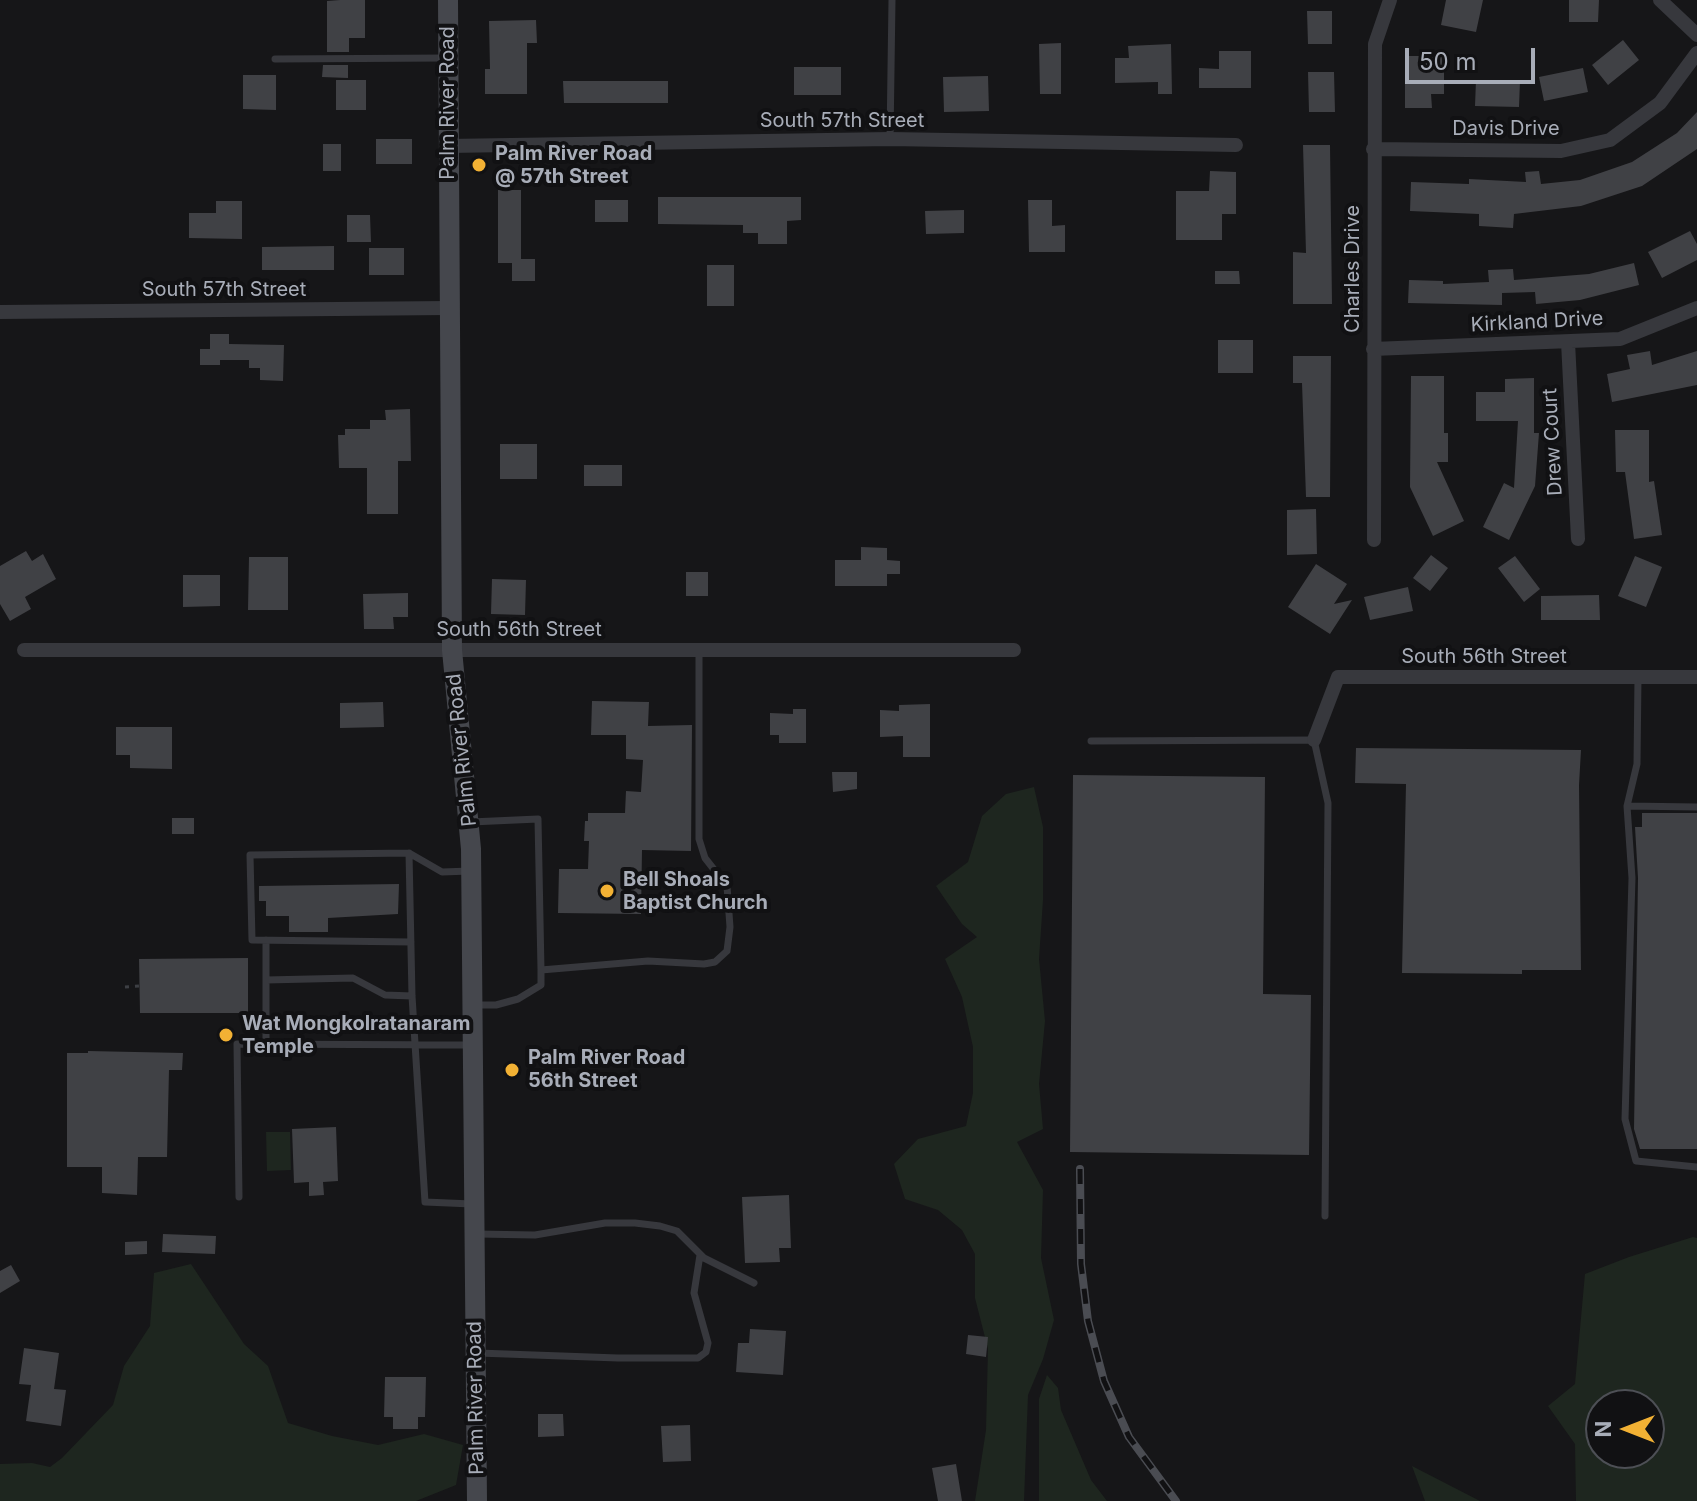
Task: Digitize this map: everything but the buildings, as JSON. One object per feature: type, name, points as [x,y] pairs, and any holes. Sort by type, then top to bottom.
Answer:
[{"type":"street","name":"Palm River Road","points":[[448,0],[452,650],[472,871],[477,1501]]},
{"type":"street","name":"Charles Drive","points":[[1374,540],[1375,44],[1390,0]]},
{"type":"street","points":[[1660,0],[1697,35]]},
{"type":"street","name":"Davis Drive","points":[[1373,149],[1561,151],[1610,140],[1660,103],[1697,53]]},
{"type":"street","name":"South 57th Street","points":[[448,146],[890,139],[1236,145]]},
{"type":"street","name":"South 57th Street","points":[[0,312],[448,308]]},
{"type":"street","name":"Kirkland Drive","points":[[1373,349],[1620,339],[1697,308]]},
{"type":"street","name":"Drew Court","points":[[1568,342],[1578,539]]},
{"type":"street","name":"South 56th Street","points":[[24,650],[1014,650]]},
{"type":"street","name":"South 56th Street","points":[[1314,740],[1338,677],[1697,677]]},
{"type":"lane","points":[[890,139],[892,0]]},
{"type":"lane","points":[[275,59],[448,58]]},
{"type":"lane","points":[[541,970],[648,961],[704,964],[715,962],[727,951],[730,927],[727,886],[705,858],[699,839],[699,650]]},
{"type":"lane","points":[[1638,677],[1637,764],[1627,806],[1632,878],[1625,1119],[1636,1161],[1697,1167]]},
{"type":"lane","points":[[1091,741],[1314,740],[1328,803],[1325,1216]]},
{"type":"lane","points":[[1627,806],[1697,807]]},
{"type":"lane","points":[[469,822],[538,819],[541,985],[518,999],[496,1005],[473,1005]]},
{"type":"lane","points":[[409,853],[412,996],[425,1202],[475,1204]]},
{"type":"lane","points":[[411,942],[252,940],[250,855],[409,853],[442,872],[472,871]]},
{"type":"lane","points":[[266,940],[266,1044]]},
{"type":"lane","points":[[266,980],[353,978],[385,995],[412,996]]},
{"type":"lane","points":[[239,1197],[237,1044],[473,1045]]},
{"type":"lane","points":[[475,1234],[535,1235],[583,1225],[635,1223],[677,1231],[700,1255],[754,1283]]},
{"type":"lane","points":[[476,1353],[698,1358],[706,1352],[708,1343],[694,1293],[700,1255]]},
{"type":"path","points":[[125,987],[140,986]]},
{"type":"shaded area","points":[[1034,787],[1043,827],[1039,959],[1045,1021],[1039,1084],[1043,1129],[1017,1142],[1043,1190],[1041,1258],[1054,1320],[1028,1395],[1024,1501],[975,1501],[986,1430],[988,1349],[975,1298],[975,1254],[962,1230],[938,1210],[905,1199],[894,1164],[918,1139],[966,1126],[973,1093],[973,1047],[962,997],[945,959],[977,937],[962,924],[936,886],[968,862],[982,816],[1006,794]]},
{"type":"shaded area","points":[[266,1132],[290,1132],[291,1170],[267,1171]]},
{"type":"shaded area","points":[[1697,1238],[1697,1501],[1576,1501],[1575,1444],[1548,1406],[1575,1384],[1585,1274],[1629,1257]]},
{"type":"shaded area","points":[[191,1264],[244,1344],[268,1366],[288,1423],[378,1445],[424,1434],[463,1445],[456,1485],[416,1501],[0,1501],[0,1464],[32,1463],[50,1467],[113,1405],[124,1366],[150,1326],[154,1273]]},
{"type":"shaded area","points":[[1047,1375],[1058,1388],[1061,1410],[1091,1480],[1107,1501],[1039,1501],[1039,1399]]},
{"type":"shaded area","points":[[1412,1466],[1480,1501],[1425,1501]]},
{"type":"railway","points":[[1080,1169],[1081,1264],[1088,1321],[1104,1381],[1129,1437],[1176,1501]]},
{"type":"place","name":"Palm River Road @ 57th Street","points":[[479,165]]},
{"type":"place","name":"Bell Shoals Baptist Church","points":[[607,891]]},
{"type":"place","name":"Wat Mongkolratanaram Temple","points":[[226,1035]]},
{"type":"place","name":"Palm River Road 56th Street","points":[[512,1070]]}]
